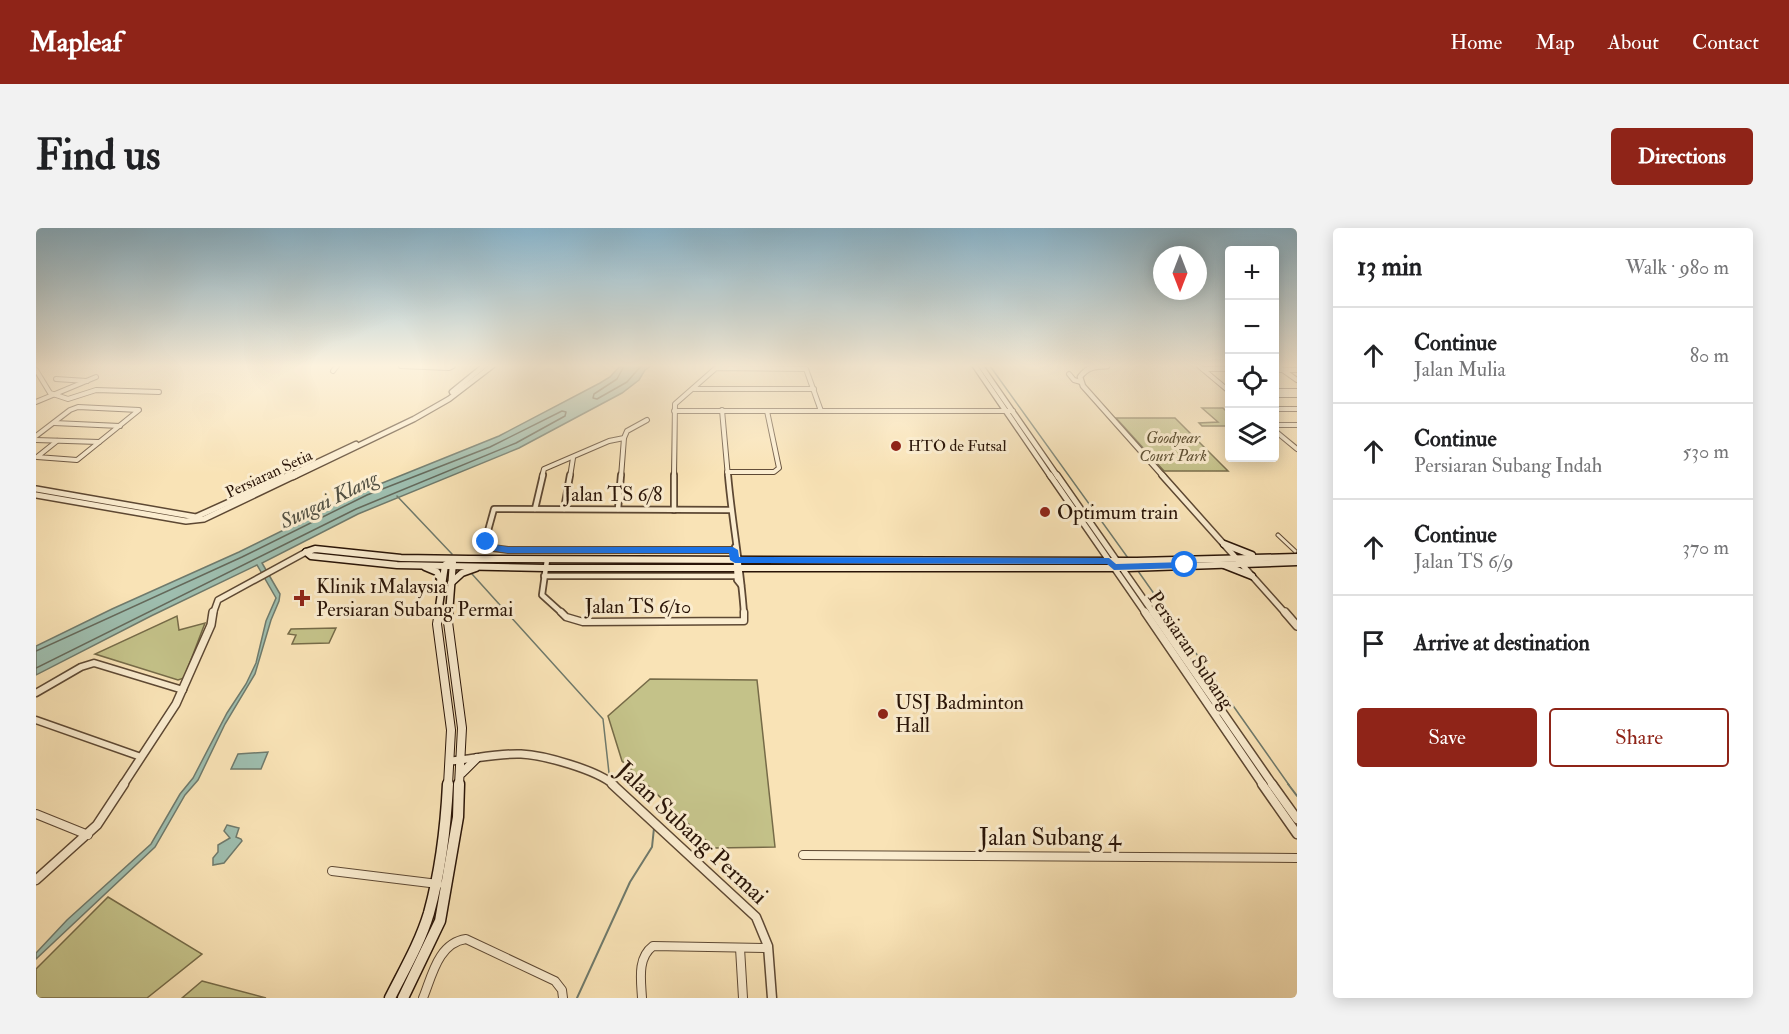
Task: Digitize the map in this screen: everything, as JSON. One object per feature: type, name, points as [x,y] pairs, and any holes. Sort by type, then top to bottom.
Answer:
[{"type":"main road","points":[[1215,561],[1223,543],[1259,557]]},
{"type":"main road","points":[[306,552],[315,549],[488,566],[545,568],[1109,561],[1121,565],[1137,561],[1215,561],[1251,576],[1253,567],[1266,562]]},
{"type":"main road","points":[[306,552],[311,556],[370,563],[419,565],[547,560],[1142,567],[1296,554]]},
{"type":"main road","points":[[1238,560],[1297,562]]},
{"type":"main road","points":[[403,998],[440,921],[458,814],[462,728],[448,622],[453,562]]},
{"type":"main road","points":[[419,565],[437,572],[442,582]]},
{"type":"main road","points":[[390,998],[424,927],[435,884],[446,820],[451,730],[437,624],[445,565]]},
{"type":"main road","points":[[451,583],[470,569],[488,566]]},
{"type":"main road","points":[[462,748],[471,757],[478,758]]},
{"type":"main road","points":[[461,775],[467,766],[478,758]]},
{"type":"street","name":"Persiaran Setia","points":[[36,489],[197,518],[403,421],[437,402]]},
{"type":"street","name":"Persiaran Setia","points":[[36,495],[197,518],[210,517],[414,419],[443,402]]},
{"type":"street","points":[[674,510],[674,411],[678,402]]},
{"type":"street","points":[[818,402],[821,411]]},
{"type":"street","name":"Persiaran Subang","points":[[1003,402],[1121,565],[1297,819]]},
{"type":"street","name":"Persiaran Subang","points":[[1004,402],[1109,561]]},
{"type":"street","points":[[1099,402],[1297,626]]},
{"type":"street","points":[[36,438],[70,410],[78,407],[139,410],[77,460],[37,457],[57,441]]},
{"type":"street","points":[[1279,409],[1297,409]]},
{"type":"street","points":[[674,411],[1010,411]]},
{"type":"street","points":[[722,411],[738,564]]},
{"type":"street","points":[[727,472],[774,472],[779,468],[767,411]]},
{"type":"street","points":[[618,509],[624,438],[627,431],[647,420]]},
{"type":"street","points":[[54,423],[120,426]]},
{"type":"street","points":[[1279,427],[1297,425]]},
{"type":"street","points":[[1279,431],[1297,448]]},
{"type":"street","points":[[36,438],[99,442]]},
{"type":"street","points":[[535,509],[544,469],[609,441],[624,438]]},
{"type":"street","points":[[1290,442],[1297,442]]},
{"type":"street","points":[[564,509],[573,458]]},
{"type":"street","name":"Jalan TS 6/8","points":[[731,510],[494,509],[486,538],[489,545],[500,549],[735,547]]},
{"type":"street","points":[[1278,535],[1296,554]]},
{"type":"street","points":[[36,880],[97,825],[141,757],[183,690],[212,625],[215,603],[259,576],[306,552]]},
{"type":"street","name":"Jalan TS 6/10","points":[[547,560],[542,595],[566,617],[583,622],[744,621],[738,564]]},
{"type":"street","name":"Jalan TS 6/10","points":[[738,564],[736,576],[741,585]]},
{"type":"street","name":"Persiaran Subang","points":[[1121,565],[1297,834]]},
{"type":"street","points":[[544,576],[736,576]]},
{"type":"street","points":[[36,693],[81,667],[97,663],[183,690]]},
{"type":"street","points":[[36,720],[141,757]]},
{"type":"street","name":"Jalan Subang Permai","points":[[451,761],[522,754],[535,755],[591,770],[605,777],[747,906],[763,927],[768,948],[772,998]]},
{"type":"street","points":[[36,814],[88,835]]},
{"type":"street","name":"Jalan Subang 4","points":[[803,855],[1297,858]]},
{"type":"street","points":[[332,871],[448,884]]},
{"type":"street","points":[[423,998],[448,944],[460,938],[555,981],[562,990],[563,998]]},
{"type":"street","points":[[642,998],[643,962],[646,952],[653,946],[768,948]]},
{"type":"street","points":[[740,948],[743,998]]},
{"type":"green space","points":[[1202,408],[1223,408],[1225,426],[1202,426],[1199,423],[1218,422]]},
{"type":"green space","name":"Goodyear Court Park","points":[[1116,418],[1175,418],[1228,471],[1164,471]]},
{"type":"green space","points":[[177,616],[179,630],[205,623],[184,678],[178,680],[95,654]]},
{"type":"green space","points":[[336,628],[329,643],[292,644],[296,635],[288,634],[291,629]]},
{"type":"green space","points":[[650,679],[757,680],[775,847],[714,848],[622,761],[608,716]]},
{"type":"green space","points":[[108,897],[202,954],[147,998],[36,998],[36,969]]},
{"type":"green space","points":[[202,981],[266,998],[182,998]]},
{"type":"water","points":[[564,402],[605,402],[519,448],[358,514],[262,563],[280,594],[279,601],[255,674],[225,724],[198,780],[185,795],[155,847],[36,959],[36,953],[67,920],[151,844],[180,794],[193,778],[227,713],[246,684],[256,663],[266,621],[276,598],[257,565],[36,675],[36,646],[239,552],[365,490],[499,436]]},
{"type":"water","points":[[268,752],[261,769],[231,769],[238,754]]},
{"type":"water","points":[[227,825],[239,828],[236,837],[242,841],[224,863],[213,865],[218,845],[230,838],[224,831]]},
{"type":"waterway","points":[[1016,402],[1128,558]]},
{"type":"waterway","points":[[397,496],[452,554]]},
{"type":"waterway","points":[[1138,571],[1289,785]]},
{"type":"waterway","points":[[472,574],[603,719],[609,773]]},
{"type":"waterway","points":[[1288,784],[1297,796]]},
{"type":"waterway","points":[[577,998],[630,882],[652,847],[654,828]]},
{"type":"place","name":"HTO de Futsal","points":[[896,446]]},
{"type":"place","name":"Optimum train","points":[[1045,512]]},
{"type":"place","name":"Klinik 1Malaysia Persiaran Subang Permai","points":[[302,598]]},
{"type":"place","name":"USJ Badminton Hall","points":[[883,714]]},
{"type":"route","points":[[486,542],[494,548],[508,550],[733,550],[735,560],[1109,561],[1114,567],[1185,565]]},
{"type":"water label","name":"Sungai Klang","points":[[329,500]]}]
